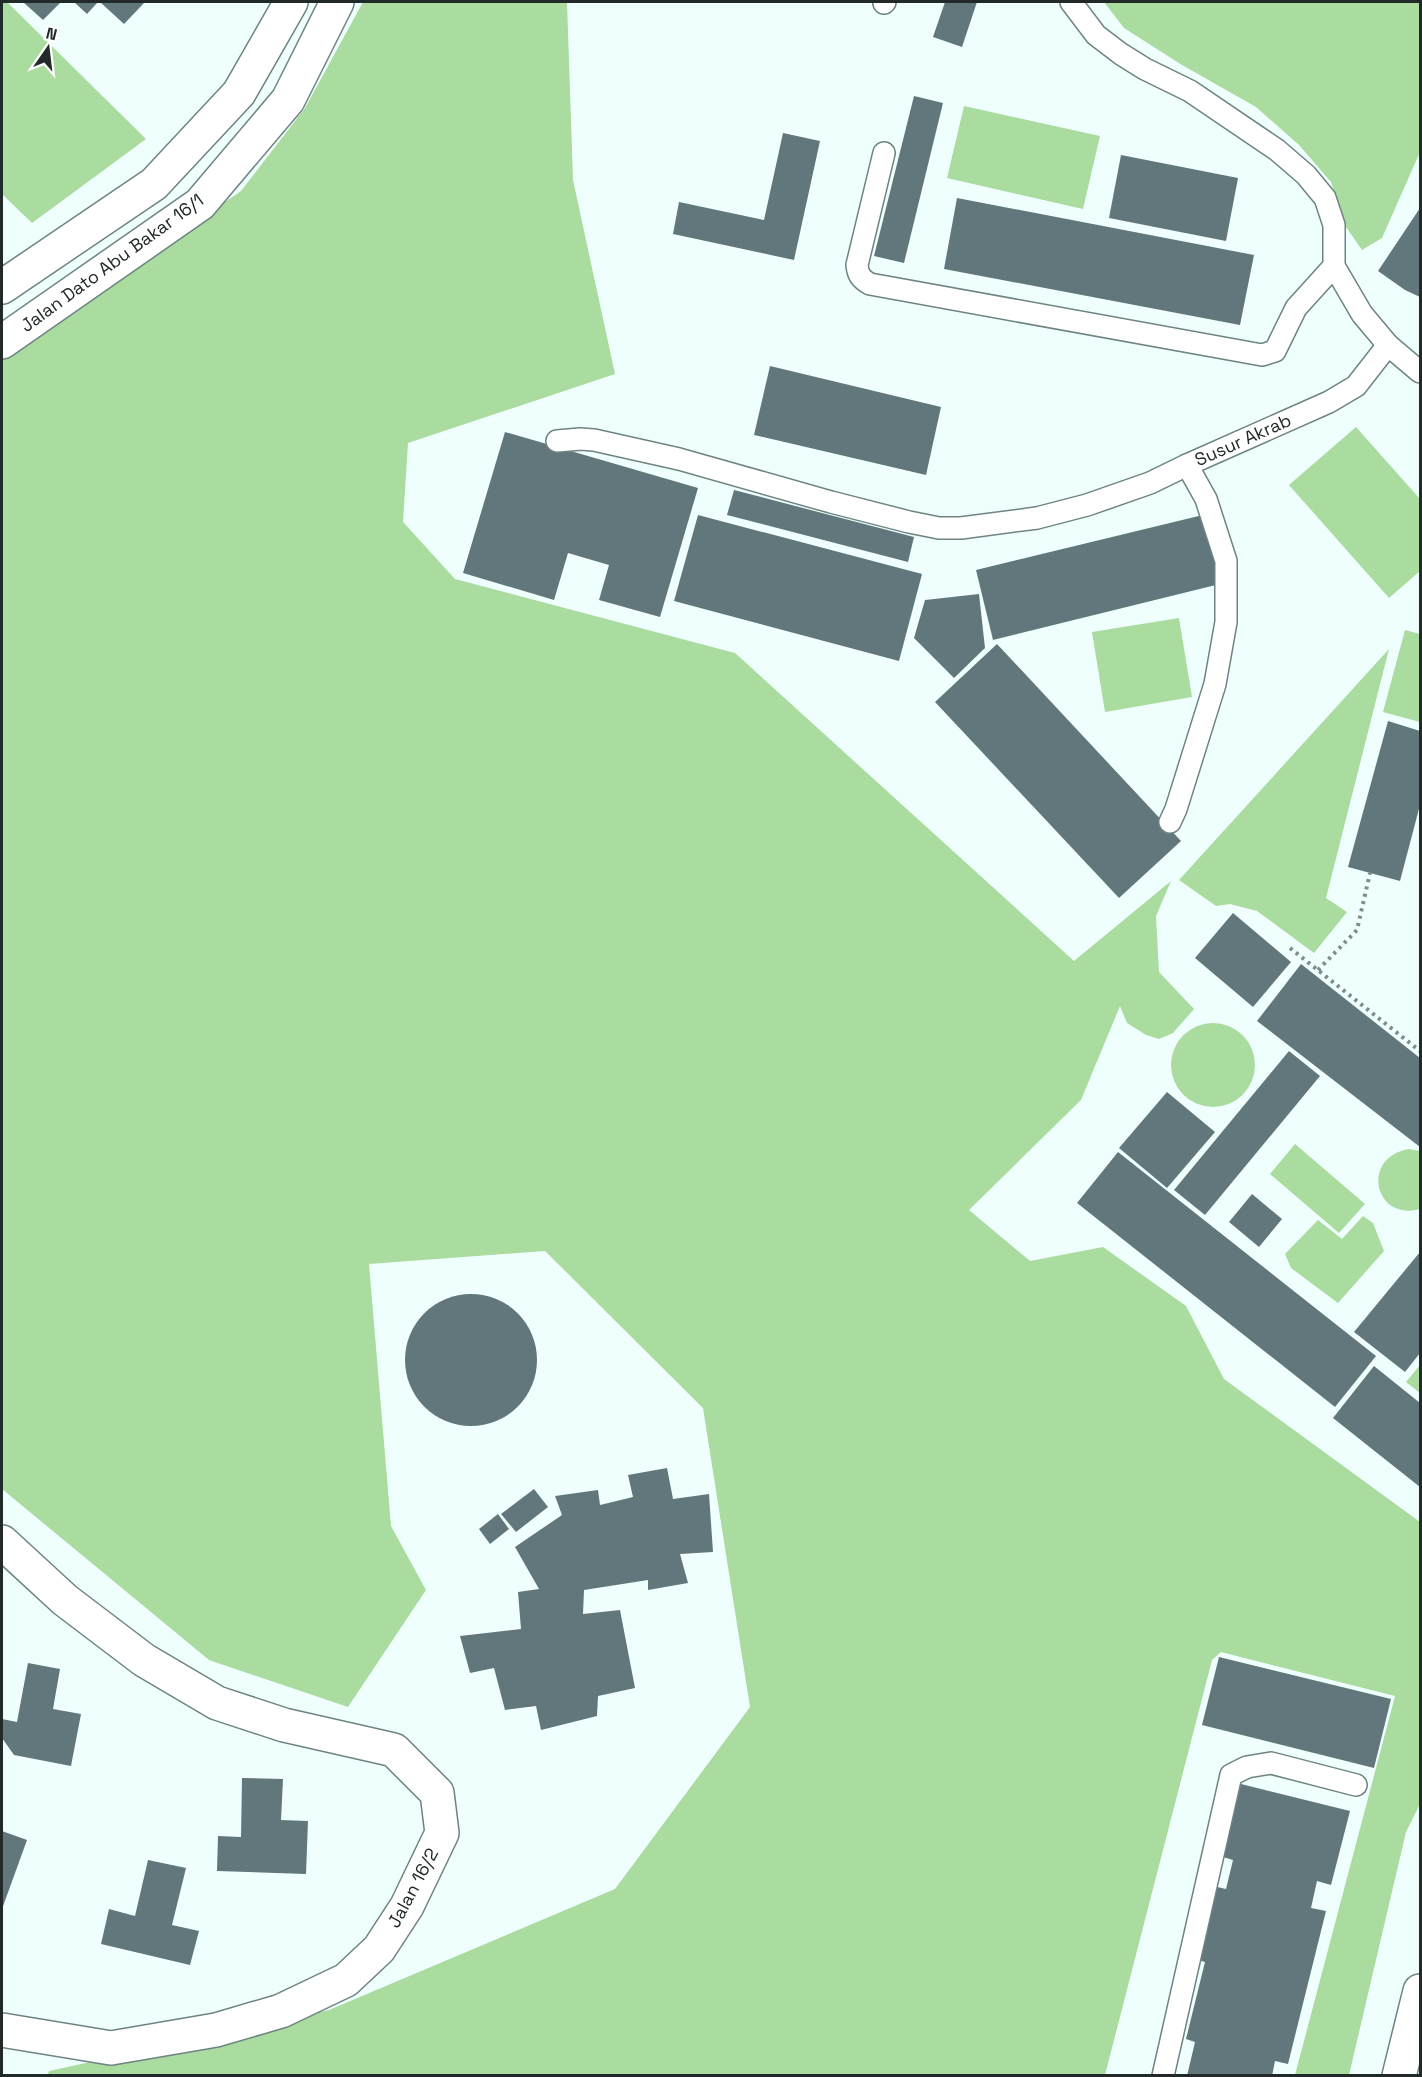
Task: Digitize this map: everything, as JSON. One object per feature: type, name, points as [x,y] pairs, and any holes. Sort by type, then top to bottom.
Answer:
[{"type":"street","points":[[2,287],[154,184],[239,93],[291,2]]},
{"type":"street","name":"Jalan Dato Abu Bakar 16/1","points":[[2,342],[200,204],[288,100],[337,2]]},
{"type":"street","name":"Jalan 16/2","points":[[2,1542],[66,1600],[144,1660],[217,1703],[284,1725],[394,1750],[437,1793],[442,1833],[407,1906],[379,1949],[346,1980],[281,2011],[216,2030],[111,2048],[2,2030]]},
{"type":"street","points":[[1399,2076],[1420,1991]]},
{"type":"lane","points":[[1071,2],[1096,34],[1121,54],[1145,69],[1190,91],[1277,150],[1306,175],[1325,198],[1334,225],[1334,266],[1362,314],[1388,345],[1420,372]]},
{"type":"lane","points":[[884,153],[857,265],[858,274],[862,280],[870,284],[1262,355],[1275,351],[1296,308],[1334,266]]},
{"type":"lane","name":"Susur Akrab","points":[[1170,822],[1215,684],[1226,622],[1226,561],[1206,499],[1187,465],[1329,402],[1356,386],[1388,345]]},
{"type":"lane","points":[[557,441],[594,440],[679,459],[842,505],[939,528],[961,528],[1037,518],[1087,505],[1149,483],[1187,465]]},
{"type":"lane","points":[[1162,2076],[1231,1775],[1247,1767],[1271,1763],[1356,1785]]},
{"type":"path","points":[[1318,970],[1356,930],[1370,873]]},
{"type":"path","points":[[1290,948],[1420,1051]]},
{"type":"green space","points":[[2,2],[7,2],[146,139],[32,223],[2,194]]},
{"type":"green space","points":[[363,2],[567,2],[573,180],[615,374],[408,443],[403,522],[455,579],[735,653],[1074,961],[1171,881],[1156,916],[1159,972],[1194,1009],[1173,1033],[1159,1039],[1146,1035],[1127,1023],[1120,1006],[1081,1100],[969,1210],[1030,1261],[1103,1247],[1186,1306],[1224,1379],[1420,1522],[1420,1804],[1406,1832],[1349,2075],[1295,2075],[1395,1696],[1221,1652],[1212,1660],[1105,2075],[48,2075],[49,2071],[329,2010],[615,1889],[750,1707],[703,1408],[545,1251],[369,1264],[391,1526],[426,1590],[348,1707],[209,1660],[2,1489],[2,355],[241,191],[305,108]]},
{"type":"green space","points":[[1104,2],[1420,2],[1420,152],[1382,238],[1362,250],[1346,227],[1331,182],[1299,145],[1256,107],[1182,65],[1124,28]]},
{"type":"green space","points":[[964,106],[1100,136],[1083,209],[947,178]]},
{"type":"green space","points":[[1356,427],[1420,499],[1420,571],[1389,598],[1289,485]]},
{"type":"green space","points":[[1179,618],[1192,697],[1105,712],[1092,632]]},
{"type":"green space","points":[[1405,630],[1420,634],[1420,722],[1383,712]]},
{"type":"green space","points":[[1389,649],[1326,898],[1347,912],[1314,953],[1257,911],[1230,904],[1216,906],[1179,880]]},
{"type":"green space","points":[[1213,1023],[1229,1026],[1243,1035],[1252,1049],[1255,1065],[1252,1081],[1243,1095],[1229,1104],[1213,1107],[1197,1104],[1183,1095],[1174,1081],[1171,1065],[1174,1049],[1183,1035],[1197,1026]]},
{"type":"green space","points":[[1295,1144],[1365,1204],[1339,1233],[1270,1174]]},
{"type":"green space","points":[[1409,1149],[1420,1151],[1420,1209],[1404,1210],[1392,1206],[1383,1198],[1379,1187],[1379,1175],[1384,1164],[1394,1154]]},
{"type":"green space","points":[[1363,1216],[1373,1223],[1384,1251],[1338,1303],[1291,1268],[1285,1254],[1318,1220],[1342,1239]]},
{"type":"green space","points":[[1420,1365],[1420,1393],[1406,1382]]},
{"type":"building","points":[[23,2],[61,2],[43,20]]},
{"type":"building","points":[[74,2],[98,2],[87,14]]},
{"type":"building","points":[[100,2],[145,2],[124,24]]},
{"type":"building","points":[[945,2],[977,2],[962,47],[933,37]]},
{"type":"building","points":[[914,96],[943,103],[904,263],[874,256]]},
{"type":"building","points":[[783,133],[820,141],[794,260],[673,234],[679,202],[764,220]]},
{"type":"building","points":[[1121,155],[1238,178],[1226,241],[1109,218]]},
{"type":"building","points":[[957,198],[1254,255],[1240,325],[944,269]]},
{"type":"building","points":[[1420,208],[1420,297],[1405,290],[1378,271]]},
{"type":"building","points":[[770,366],[941,407],[926,475],[754,435]]},
{"type":"building","points":[[505,432],[698,488],[660,617],[599,600],[609,565],[568,553],[554,600],[463,573]]},
{"type":"building","points":[[734,490],[914,537],[908,562],[727,515]]},
{"type":"building","points":[[1207,514],[1224,583],[993,640],[976,570]]},
{"type":"building","points":[[698,515],[922,574],[899,661],[674,601]]},
{"type":"building","points":[[979,594],[985,648],[954,678],[914,638],[925,600]]},
{"type":"building","points":[[997,644],[1181,841],[1119,898],[935,702]]},
{"type":"building","points":[[1388,721],[1420,731],[1420,805],[1400,881],[1348,867]]},
{"type":"building","points":[[1233,913],[1291,962],[1253,1007],[1195,958]]},
{"type":"building","points":[[1301,964],[1420,1058],[1420,1147],[1257,1021]]},
{"type":"building","points":[[1289,1051],[1320,1076],[1205,1215],[1174,1190]]},
{"type":"building","points":[[1167,1092],[1215,1132],[1167,1188],[1119,1148]]},
{"type":"building","points":[[1118,1152],[1376,1356],[1335,1407],[1077,1203]]},
{"type":"building","points":[[1252,1194],[1282,1219],[1259,1247],[1229,1222]]},
{"type":"building","points":[[1420,1252],[1420,1353],[1405,1372],[1354,1332]]},
{"type":"building","points":[[471,1294],[496,1299],[517,1314],[532,1335],[537,1360],[532,1385],[517,1406],[496,1421],[471,1426],[446,1421],[425,1406],[410,1385],[405,1360],[410,1335],[425,1314],[446,1299]]},
{"type":"building","points":[[1374,1366],[1420,1403],[1420,1487],[1333,1418]]},
{"type":"building","points":[[667,1468],[673,1499],[709,1494],[713,1552],[680,1554],[688,1583],[648,1590],[648,1580],[584,1590],[583,1614],[620,1610],[635,1688],[598,1696],[597,1716],[541,1730],[536,1706],[505,1710],[494,1668],[470,1673],[460,1636],[521,1629],[518,1592],[539,1589],[515,1547],[562,1515],[555,1496],[598,1490],[600,1505],[633,1497],[628,1475]]},
{"type":"building","points":[[534,1489],[548,1507],[516,1532],[501,1514]]},
{"type":"building","points":[[498,1514],[509,1529],[490,1544],[479,1529]]},
{"type":"building","points":[[1219,1657],[1391,1699],[1374,1768],[1202,1725]]},
{"type":"building","points":[[28,1663],[60,1669],[53,1709],[81,1714],[71,1766],[14,1755],[2,1738],[2,1719],[17,1722]]},
{"type":"building","points":[[242,1778],[283,1779],[281,1820],[308,1821],[306,1874],[217,1871],[218,1836],[241,1837]]},
{"type":"building","points":[[1241,1784],[1350,1811],[1331,1885],[1317,1881],[1311,1908],[1326,1911],[1288,2064],[1275,2061],[1272,2076],[1187,2076],[1195,2042],[1186,2039],[1205,1962],[1195,1959],[1213,1886],[1226,1889],[1233,1860],[1223,1857]]},
{"type":"building","points":[[2,1831],[27,1840],[2,1909]]},
{"type":"building","points":[[148,1860],[186,1868],[172,1925],[199,1931],[190,1965],[101,1944],[109,1909],[135,1916]]}]
